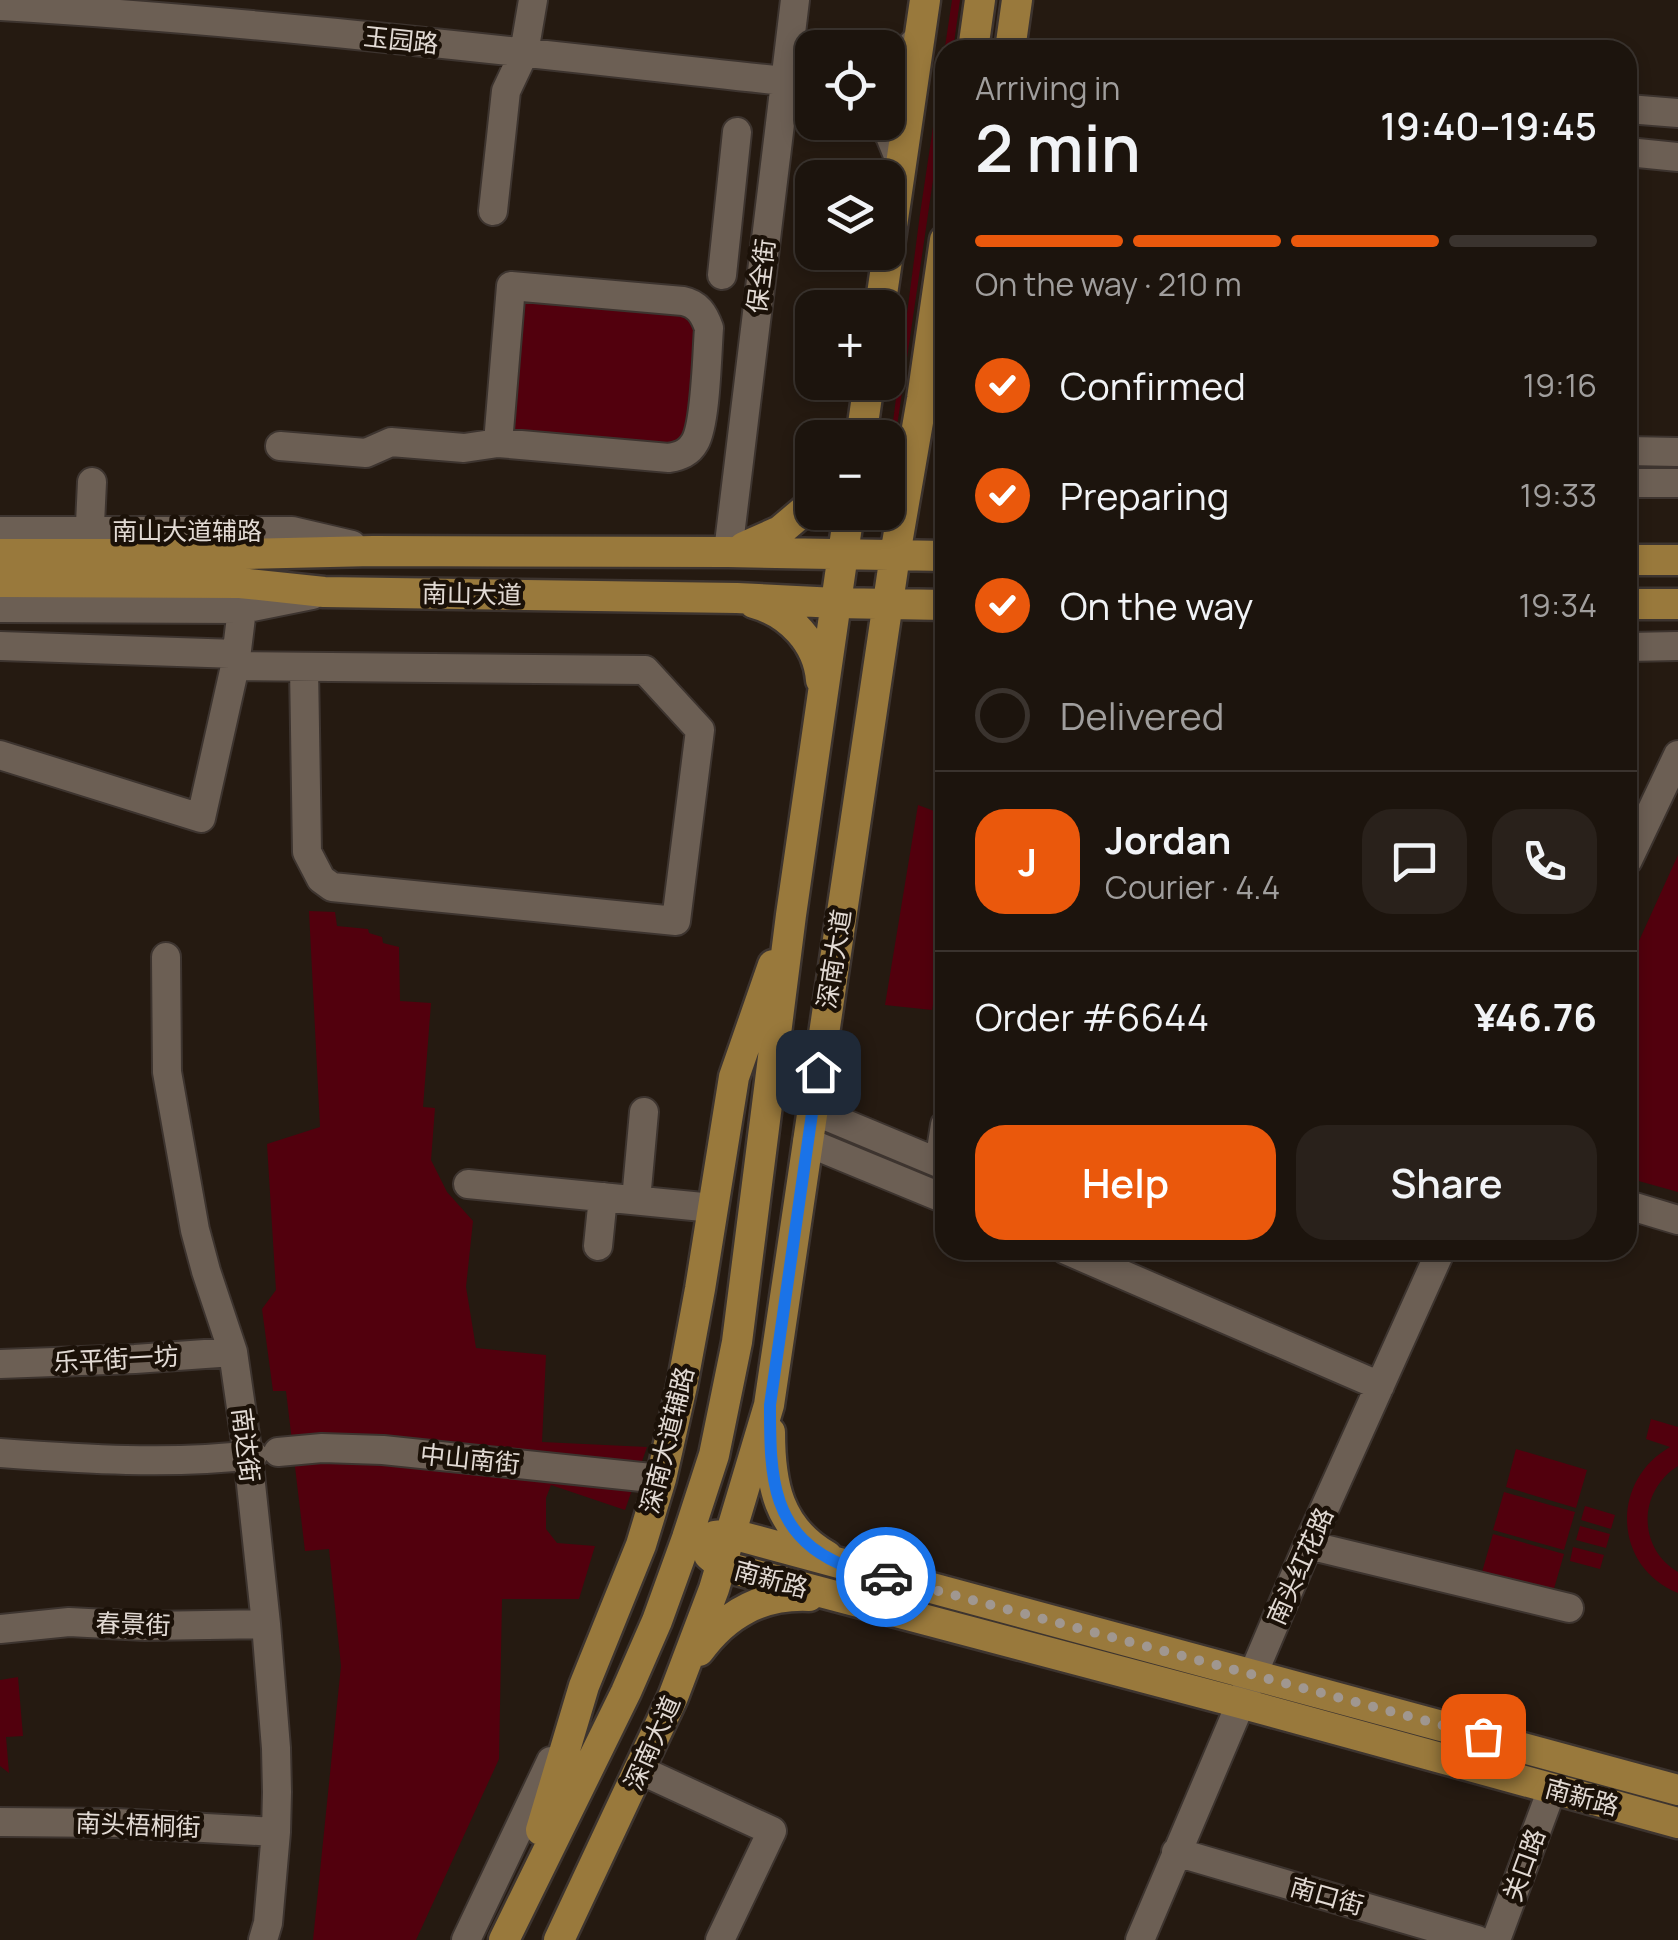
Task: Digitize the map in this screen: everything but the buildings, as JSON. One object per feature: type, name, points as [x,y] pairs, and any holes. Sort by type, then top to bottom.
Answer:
[{"type":"main road","points":[[901,160],[921,0]]},
{"type":"main road","points":[[975,40],[981,0]]},
{"type":"main road","points":[[981,0],[986,40]]},
{"type":"main road","points":[[1012,40],[1018,0]]},
{"type":"main road","name":"深南大道","points":[[560,1940],[673,1698],[722,1566],[770,1405],[935,305]]},
{"type":"main road","points":[[910,469],[935,411]]},
{"type":"main road","points":[[728,552],[780,532],[795,519]]},
{"type":"main road","name":"深南大道","points":[[510,1928],[657,1621],[714,1455],[736,1342],[791,915],[847,530]]},
{"type":"main road","name":"南山大道","points":[[0,554],[373,550],[935,556]]},
{"type":"main road","name":"南山大道","points":[[0,582],[89,555],[240,584],[324,592],[935,605]]},
{"type":"main road","points":[[1637,560],[1678,560]]},
{"type":"main road","points":[[737,598],[767,607],[800,631],[814,649],[823,697]]},
{"type":"main road","points":[[1637,604],[1678,604]]},
{"type":"main road","name":"深南大道辅路","points":[[584,1686],[635,1561],[661,1479],[682,1386],[734,1077],[791,915]]},
{"type":"main road","points":[[770,1405],[773,1483],[786,1516],[803,1539],[847,1567]]},
{"type":"main road","name":"南新路","points":[[688,1538],[732,1534],[1678,1790]]},
{"type":"main road","name":"南新路","points":[[688,1538],[722,1566],[1678,1823]]},
{"type":"main road","points":[[673,1698],[697,1654],[730,1617],[781,1598],[840,1598]]},
{"type":"main road","points":[[510,1928],[584,1686]]},
{"type":"main road","points":[[582,1940],[591,1909],[596,1865]]},
{"type":"street","points":[[493,211],[506,91],[524,53],[533,0]]},
{"type":"street","name":"保全街","points":[[795,0],[798,30]]},
{"type":"street","name":"玉园路","points":[[0,6],[212,22],[795,82]]},
{"type":"street","points":[[905,53],[918,38]]},
{"type":"street","name":"保全街","points":[[728,552],[770,203],[795,109]]},
{"type":"street","points":[[1637,110],[1678,113]]},
{"type":"street","points":[[722,275],[737,132]]},
{"type":"street","points":[[1637,153],[1678,157]]},
{"type":"street","points":[[730,198],[770,203]]},
{"type":"street","points":[[280,446],[366,453],[391,442],[464,448],[498,443],[679,456],[694,444],[698,435],[706,318],[692,302],[511,286],[498,443]]},
{"type":"street","points":[[705,376],[749,380]]},
{"type":"street","points":[[1637,451],[1678,452]]},
{"type":"street","points":[[89,555],[92,482]]},
{"type":"street","points":[[1637,483],[1678,483]]},
{"type":"street","name":"南山大道辅路","points":[[0,531],[89,555]]},
{"type":"street","points":[[0,608],[242,609],[324,592]]},
{"type":"street","points":[[0,755],[202,818],[236,660],[242,609]]},
{"type":"street","points":[[0,646],[304,667],[645,670],[700,730],[676,921],[332,887],[321,879],[307,852],[304,667]]},
{"type":"street","points":[[1637,647],[1678,646]]},
{"type":"street","points":[[1637,841],[1678,756]]},
{"type":"street","name":"南达街","points":[[166,957],[168,1072],[195,1230],[260,1455],[266,1624],[276,1748],[276,1832],[263,1940]]},
{"type":"street","points":[[812,1110],[935,1161]]},
{"type":"street","points":[[636,1200],[644,1112]]},
{"type":"street","points":[[807,1142],[935,1196]]},
{"type":"street","points":[[468,1184],[713,1208]]},
{"type":"street","points":[[598,1246],[603,1197]]},
{"type":"street","points":[[1637,1208],[1678,1220]]},
{"type":"street","points":[[1089,1260],[1380,1386]]},
{"type":"street","name":"南头红花路","points":[[1140,1940],[1308,1545],[1437,1260]]},
{"type":"street","name":"乐平街一坊","points":[[0,1364],[233,1352]]},
{"type":"street","name":"中山南街","points":[[0,1454],[156,1459],[322,1448],[383,1450],[661,1479]]},
{"type":"street","points":[[1308,1545],[1569,1608]]},
{"type":"street","name":"春景街","points":[[0,1629],[69,1622],[145,1626],[266,1624]]},
{"type":"street","name":"深南大道辅路","points":[[466,1940],[584,1686]]},
{"type":"street","points":[[640,1770],[772,1831],[720,1940]]},
{"type":"street","name":"关口路","points":[[1496,1940],[1552,1789]]},
{"type":"street","name":"南头梧桐街","points":[[0,1822],[116,1823],[276,1832]]},
{"type":"street","name":"南口街","points":[[1176,1852],[1478,1940]]},
{"type":"shaded area","points":[[952,0],[960,0],[954,40],[946,40]]},
{"type":"shaded area","points":[[935,114],[935,166],[905,372],[905,329]]},
{"type":"shaded area","points":[[523,299],[689,311],[701,337],[684,446],[524,437],[511,429]]},
{"type":"shaded area","points":[[896,400],[901,400],[898,420],[893,420]]},
{"type":"shaded area","points":[[918,805],[935,811],[935,994],[932,1010],[885,1005]]},
{"type":"shaded area","points":[[1678,855],[1678,1192],[1637,1181],[1637,945]]},
{"type":"shaded area","points":[[309,911],[335,912],[337,926],[368,929],[382,937],[383,943],[399,947],[400,1001],[431,1003],[423,1107],[435,1108],[431,1160],[447,1192],[473,1221],[466,1287],[476,1348],[546,1355],[542,1442],[647,1447],[625,1510],[551,1485],[546,1498],[546,1529],[557,1543],[595,1546],[579,1599],[502,1599],[499,1759],[416,1940],[313,1940],[341,1666],[329,1549],[305,1551],[286,1391],[273,1391],[262,1309],[276,1290],[267,1144],[320,1127]]},
{"type":"shaded area","points":[[1651,1419],[1678,1427],[1678,1466],[1655,1490],[1648,1519],[1655,1549],[1678,1572],[1678,1593],[1657,1581],[1641,1564],[1631,1544],[1627,1523],[1629,1501],[1637,1480],[1650,1462],[1670,1447],[1646,1439]]},
{"type":"shaded area","points":[[1516,1449],[1587,1470],[1576,1508],[1506,1487]]},
{"type":"shaded area","points":[[1504,1492],[1575,1512],[1564,1550],[1493,1530]]},
{"type":"shaded area","points":[[1585,1506],[1615,1515],[1611,1529],[1581,1520]]},
{"type":"shaded area","points":[[1580,1526],[1610,1534],[1606,1548],[1576,1540]]},
{"type":"shaded area","points":[[1493,1534],[1564,1554],[1553,1592],[1482,1572]]},
{"type":"shaded area","points":[[1573,1547],[1604,1555],[1600,1569],[1570,1561]]},
{"type":"shaded area","points":[[18,1677],[23,1736],[6,1737],[9,1773],[0,1766],[0,1680]]},
{"type":"way so far","points":[[886,1577],[1483,1736]]},
{"type":"route","points":[[818,1072],[770,1405],[773,1483],[786,1516],[803,1539],[847,1567],[886,1577]]}]
